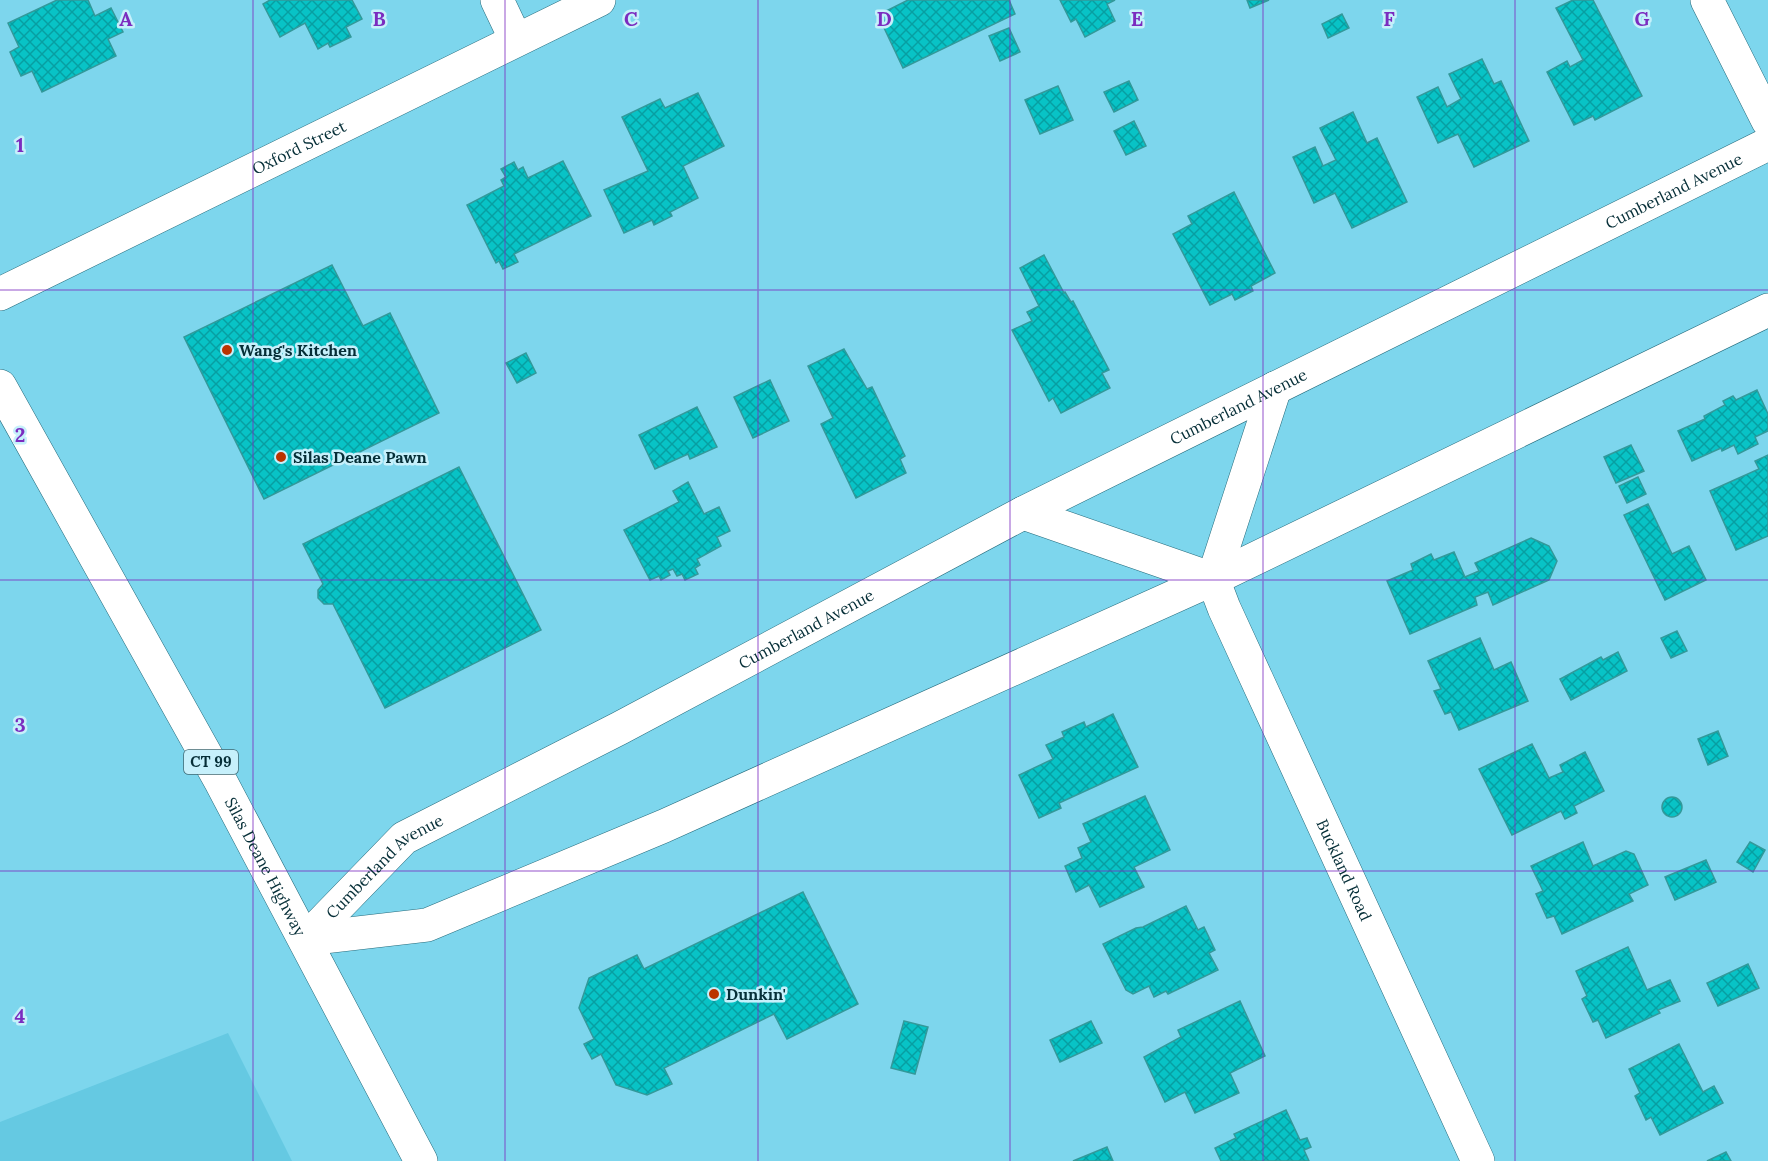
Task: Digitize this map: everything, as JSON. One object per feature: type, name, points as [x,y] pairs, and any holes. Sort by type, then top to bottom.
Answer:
[{"type":"street","points":[[496,0],[516,40]]},
{"type":"street","name":"Oxford Street","points":[[0,294],[599,0]]},
{"type":"street","points":[[1707,0],[1768,121]]},
{"type":"street","name":"Cumberland Avenue","points":[[306,939],[404,838],[620,728],[1023,513],[1768,144]]},
{"type":"street","name":"Cumberland Avenue","points":[[306,939],[427,925],[664,826],[1213,579],[1768,310]]},
{"type":"street","name":"Silas Deane Highway","points":[[0,386],[146,644],[306,939],[421,1161]]},
{"type":"street","points":[[1023,513],[1213,579],[1275,388]]},
{"type":"street","name":"Buckland Road","points":[[1213,579],[1229,619],[1478,1161]]},
{"type":"shaded area","points":[[228,1033],[292,1161],[0,1161],[0,1122]]},
{"type":"building","points":[[57,0],[88,0],[95,16],[111,8],[123,32],[108,39],[116,56],[42,92],[32,71],[21,76],[10,52],[19,47],[8,23]]},
{"type":"building","points":[[270,0],[352,0],[362,19],[346,27],[351,37],[330,47],[328,43],[318,49],[305,23],[280,37],[263,4]]},
{"type":"building","points":[[908,0],[1009,0],[1015,14],[903,68],[878,15]]},
{"type":"building","points":[[1060,0],[1115,0],[1107,4],[1115,21],[1085,37],[1076,19],[1071,22]]},
{"type":"building","points":[[1247,0],[1269,0],[1250,8]]},
{"type":"building","points":[[1573,0],[1593,0],[1642,96],[1595,120],[1593,116],[1574,125],[1547,72],[1567,61],[1570,67],[1583,60],[1556,8]]},
{"type":"building","points":[[1342,14],[1349,28],[1328,38],[1322,24]]},
{"type":"building","points":[[1009,28],[1020,52],[1000,61],[989,36]]},
{"type":"building","points":[[1482,59],[1494,84],[1501,81],[1529,141],[1474,167],[1458,134],[1438,143],[1417,97],[1438,87],[1447,107],[1461,99],[1449,74]]},
{"type":"building","points":[[1129,81],[1138,100],[1114,112],[1104,92]]},
{"type":"building","points":[[1058,86],[1073,120],[1040,134],[1025,100]]},
{"type":"building","points":[[698,93],[724,146],[683,166],[698,198],[670,212],[672,216],[654,225],[652,220],[624,233],[604,190],[648,171],[622,117],[660,99],[665,108]]},
{"type":"building","points":[[1353,112],[1367,143],[1377,138],[1407,202],[1352,228],[1335,193],[1314,203],[1293,157],[1315,147],[1323,166],[1336,160],[1320,128]]},
{"type":"building","points":[[1134,121],[1146,146],[1126,155],[1114,131]]},
{"type":"building","points":[[563,161],[591,216],[514,254],[518,262],[503,269],[499,261],[496,263],[467,205],[504,186],[501,180],[506,177],[501,169],[514,162],[518,170],[523,167],[528,178]]},
{"type":"building","points":[[1234,192],[1275,273],[1251,286],[1253,291],[1235,300],[1232,294],[1210,305],[1173,234],[1192,224],[1188,216]]},
{"type":"building","points":[[1044,255],[1064,293],[1071,302],[1073,301],[1109,370],[1102,373],[1110,388],[1061,413],[1053,398],[1049,401],[1012,330],[1032,321],[1027,312],[1039,306],[1020,268]]},
{"type":"building","points":[[332,265],[363,326],[390,313],[439,413],[264,499],[184,337]]},
{"type":"building","points":[[844,349],[867,389],[872,387],[905,456],[900,459],[906,473],[856,498],[821,424],[833,418],[808,366]]},
{"type":"building","points":[[526,353],[536,373],[517,383],[506,363]]},
{"type":"building","points":[[770,380],[789,421],[753,438],[734,397]]},
{"type":"building","points":[[1757,390],[1768,414],[1768,431],[1755,437],[1758,444],[1738,454],[1734,445],[1722,451],[1721,448],[1692,461],[1678,431],[1705,419],[1704,416],[1725,405],[1723,401],[1733,396],[1736,400]]},
{"type":"building","points":[[697,407],[717,447],[690,459],[688,454],[655,469],[639,435]]},
{"type":"building","points":[[1631,445],[1644,471],[1616,483],[1604,457]]},
{"type":"building","points":[[1768,455],[1768,536],[1736,550],[1710,491],[1759,469],[1755,461]]},
{"type":"building","points":[[459,467],[541,630],[385,708],[333,604],[324,604],[318,598],[318,590],[323,584],[303,544]]},
{"type":"building","points":[[1638,477],[1646,494],[1627,503],[1619,486]]},
{"type":"building","points":[[688,482],[704,514],[719,507],[730,531],[717,537],[721,546],[697,559],[700,565],[695,568],[698,574],[685,580],[682,574],[677,576],[673,569],[668,571],[670,575],[661,580],[659,576],[650,580],[624,530],[679,502],[673,491]]},
{"type":"building","points":[[1648,504],[1672,554],[1689,546],[1706,580],[1665,600],[1624,515]]},
{"type":"building","points":[[1531,538],[1549,546],[1557,561],[1549,580],[1493,605],[1488,592],[1475,597],[1477,605],[1410,634],[1387,581],[1413,570],[1411,564],[1431,554],[1434,560],[1454,552],[1465,577],[1479,571],[1475,563]]},
{"type":"building","points":[[1677,631],[1687,651],[1671,658],[1661,638]]},
{"type":"building","points":[[1480,638],[1494,670],[1511,662],[1528,701],[1459,730],[1451,712],[1445,714],[1434,691],[1441,689],[1428,661]]},
{"type":"building","points":[[1618,652],[1627,671],[1571,700],[1560,679],[1601,657],[1603,660]]},
{"type":"building","points":[[1113,714],[1138,767],[1059,803],[1061,808],[1039,818],[1019,775],[1053,759],[1046,745],[1064,737],[1062,732],[1084,722],[1086,727]]},
{"type":"building","points":[[1718,731],[1728,756],[1708,765],[1698,739]]},
{"type":"building","points":[[1532,744],[1549,778],[1563,772],[1560,765],[1585,752],[1604,791],[1574,806],[1577,813],[1565,819],[1561,811],[1512,835],[1479,769]]},
{"type":"building","points":[[1145,796],[1170,850],[1134,867],[1144,887],[1100,907],[1089,885],[1076,892],[1065,866],[1082,858],[1078,848],[1091,842],[1083,824]]},
{"type":"building","points":[[1668,797],[1676,797],[1682,803],[1682,811],[1676,817],[1668,817],[1662,811],[1662,803]]},
{"type":"building","points":[[1583,842],[1593,866],[1626,851],[1634,854],[1648,885],[1629,894],[1633,901],[1562,934],[1554,916],[1547,918],[1536,894],[1543,891],[1531,866]]},
{"type":"building","points":[[1750,842],[1765,850],[1753,872],[1737,862]]},
{"type":"building","points":[[1706,860],[1716,882],[1675,900],[1665,877]]},
{"type":"building","points":[[803,892],[858,1004],[787,1039],[774,1014],[664,1068],[672,1084],[647,1095],[616,1085],[601,1054],[592,1059],[584,1044],[594,1039],[579,1008],[589,978],[637,955],[644,969]]},
{"type":"building","points":[[1186,906],[1198,930],[1204,927],[1215,950],[1209,953],[1218,970],[1168,994],[1166,991],[1154,997],[1149,986],[1133,994],[1126,990],[1103,944]]},
{"type":"building","points":[[1628,947],[1647,990],[1670,980],[1680,1001],[1606,1038],[1598,1020],[1593,1022],[1582,999],[1587,996],[1576,971]]},
{"type":"building","points":[[1748,964],[1759,988],[1718,1006],[1707,983]]},
{"type":"building","points":[[1240,1001],[1265,1056],[1230,1073],[1239,1093],[1195,1113],[1185,1092],[1165,1102],[1144,1057],[1181,1037],[1178,1030]]},
{"type":"building","points":[[904,1021],[928,1027],[915,1074],[891,1068]]},
{"type":"building","points":[[1091,1021],[1102,1043],[1060,1062],[1050,1040]]},
{"type":"building","points":[[1679,1044],[1703,1092],[1714,1086],[1723,1103],[1660,1135],[1651,1117],[1646,1120],[1635,1096],[1640,1093],[1629,1069]]},
{"type":"building","points":[[1286,1110],[1300,1140],[1307,1138],[1311,1147],[1304,1150],[1309,1161],[1221,1161],[1215,1148],[1236,1138],[1234,1134]]},
{"type":"building","points":[[1107,1147],[1113,1161],[1073,1161]]},
{"type":"building","points":[[1726,1152],[1731,1161],[1707,1161]]},
{"type":"place","name":"Wang's Kitchen","points":[[227,350]]},
{"type":"place","name":"Silas Deane Pawn","points":[[281,457]]},
{"type":"place","name":"Dunkin'","points":[[714,994]]}]
